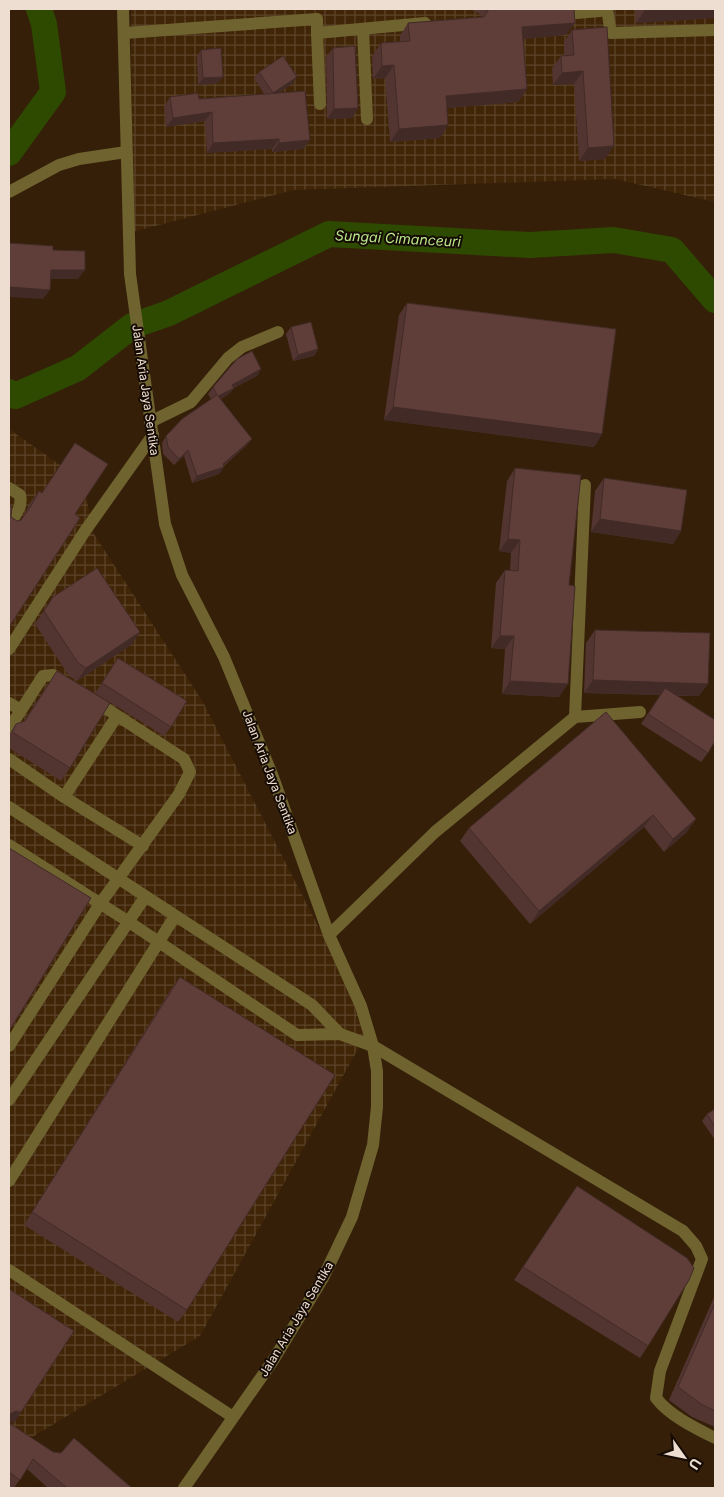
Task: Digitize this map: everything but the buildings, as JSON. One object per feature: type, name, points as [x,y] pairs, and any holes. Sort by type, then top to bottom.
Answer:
[{"type":"street","name":"Jalan Aria Jaya Sentika","points":[[123,9],[130,274],[165,524],[182,575],[232,675],[277,786],[329,935],[360,1006],[373,1046],[377,1080],[374,1145],[352,1217],[323,1278],[274,1359],[184,1488]]},
{"type":"street","points":[[564,14],[606,9],[611,33],[715,30]]},
{"type":"street","points":[[125,33],[317,14],[320,104]]},
{"type":"street","points":[[317,33],[437,22]]},
{"type":"street","points":[[363,29],[367,119]]},
{"type":"street","points":[[9,192],[59,165],[79,159],[126,152]]},
{"type":"street","points":[[150,422],[191,402],[228,358],[242,347],[278,332]]},
{"type":"street","points":[[9,647],[85,531],[153,435]]},
{"type":"street","points":[[575,717],[585,485]]},
{"type":"street","points":[[9,488],[20,495],[22,501],[9,526]]},
{"type":"street","points":[[9,729],[43,676],[53,675],[184,759],[190,772],[187,781],[143,846],[100,904],[9,1046]]},
{"type":"street","points":[[9,703],[21,710]]},
{"type":"street","points":[[329,935],[435,832],[575,717],[640,712]]},
{"type":"street","points":[[64,797],[117,716]]},
{"type":"street","points":[[9,759],[64,797],[143,846]]},
{"type":"street","points":[[9,807],[117,880],[312,1005],[340,1034]]},
{"type":"street","points":[[9,845],[129,922],[297,1035],[340,1034],[373,1046],[683,1231],[696,1246],[702,1259],[660,1371],[656,1398],[663,1407],[715,1438]]},
{"type":"street","points":[[9,1100],[145,897]]},
{"type":"street","points":[[9,1180],[175,916]]},
{"type":"street","points":[[9,1270],[233,1417]]},
{"type":"shaded area","points":[[131,9],[715,9],[715,202],[615,179],[294,190],[132,232]]},
{"type":"shaded area","points":[[9,429],[83,481],[94,534],[203,702],[370,1027],[200,1336],[9,1451]]},
{"type":"waterway","name":"Sungai Cimanceuri","points":[[9,153],[53,92],[44,24],[39,9]]},
{"type":"waterway","name":"Sungai Cimanceuri","points":[[9,392],[15,396],[78,368],[132,326],[169,313],[329,234],[530,245],[614,240],[672,250],[715,300]]}]
